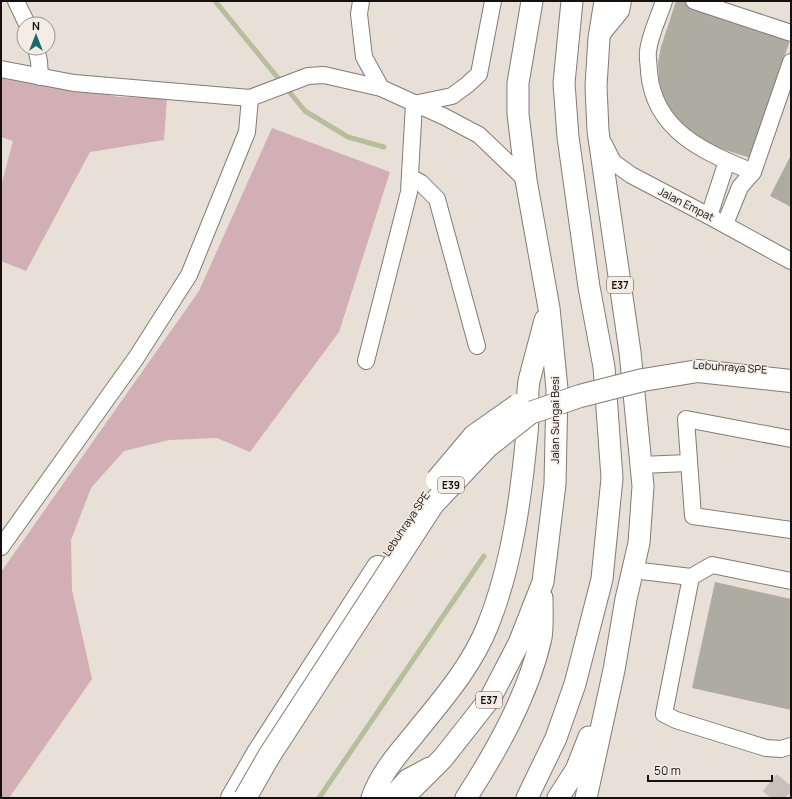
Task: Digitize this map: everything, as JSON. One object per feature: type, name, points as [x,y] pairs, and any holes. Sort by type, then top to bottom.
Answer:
[{"type":"highway","name":"Lebuhraya SPE","points":[[232,798],[258,753],[422,499],[474,436],[522,402],[644,367],[701,363],[791,372]]},
{"type":"highway","name":"Lebuhraya SPE","points":[[245,798],[269,756],[433,504],[488,446],[530,413],[580,396],[643,380],[698,372],[791,382]]},
{"type":"main road","points":[[518,1],[518,83]]},
{"type":"main road","name":"Jalan Sungai Besi","points":[[403,798],[443,758],[491,697],[519,643],[543,582],[555,484],[557,389],[549,308],[526,180],[518,114],[518,83],[532,1]]},
{"type":"main road","points":[[527,798],[556,738],[575,684],[602,579],[612,478],[604,367],[573,186],[564,83],[572,1]]},
{"type":"main road","name":"E37","points":[[558,798],[576,770],[614,670],[639,543],[643,486],[630,352],[598,131],[596,86],[599,38],[604,1]]},
{"type":"main road","points":[[372,798],[375,789],[388,767],[458,680],[474,654],[488,626],[502,583],[522,477],[529,416],[529,383],[549,308]]},
{"type":"main road","points":[[466,798],[500,741],[527,682],[541,637],[543,582]]},
{"type":"main road","points":[[586,798],[614,670]]},
{"type":"street","points":[[16,1],[23,16]]},
{"type":"street","points":[[362,1],[359,14],[364,57],[381,88]]},
{"type":"street","points":[[414,104],[452,96],[467,86],[478,74],[493,1]]},
{"type":"street","points":[[599,38],[621,11],[623,1]]},
{"type":"street","points":[[664,1],[648,51],[651,89],[664,117],[691,143],[727,162],[752,172]]},
{"type":"street","points":[[694,1],[791,33]]},
{"type":"street","points":[[38,56],[40,77]]},
{"type":"street","points":[[725,224],[740,187],[752,172],[791,62]]},
{"type":"street","points":[[1,69],[74,83],[250,98],[308,76],[324,75],[381,88],[445,117],[478,135],[526,180]]},
{"type":"street","points":[[1,547],[136,358],[189,275],[247,132],[250,98]]},
{"type":"street","points":[[366,361],[409,192],[414,104]]},
{"type":"street","name":"Jalan Empat","points":[[598,131],[613,162],[630,175],[725,224],[791,261]]},
{"type":"street","points":[[709,216],[727,162]]},
{"type":"street","points":[[410,177],[420,183],[437,200],[477,346]]},
{"type":"street","points":[[791,439],[686,419],[693,516],[791,530]]},
{"type":"street","points":[[641,465],[688,463]]},
{"type":"street","points":[[633,570],[691,577],[712,565],[791,582]]},
{"type":"street","points":[[691,577],[664,714],[676,720],[766,748],[781,749],[791,746]]},
{"type":"street","points":[[388,798],[406,778],[443,758]]},
{"type":"shaded area","points":[[1,73],[118,97],[167,98],[164,140],[90,152],[26,271],[1,261],[1,186],[13,141],[1,137]]},
{"type":"shaded area","points":[[272,128],[390,172],[339,332],[250,452],[217,438],[169,440],[124,451],[91,488],[71,540],[72,590],[92,679],[9,798],[1,798],[1,572],[199,291]]},
{"type":"building","points":[[676,1],[684,1],[790,40],[751,158],[702,143],[681,127],[666,105],[659,82],[658,62],[661,47]]},
{"type":"building","points":[[791,155],[791,207],[770,196]]},
{"type":"building","points":[[715,582],[791,599],[791,710],[692,688]]},
{"type":"waterway","points":[[215,1],[305,111],[348,137],[384,147]]},
{"type":"waterway","points":[[319,798],[484,556]]},
{"type":"tunnel","points":[[771,798],[791,774]]}]
